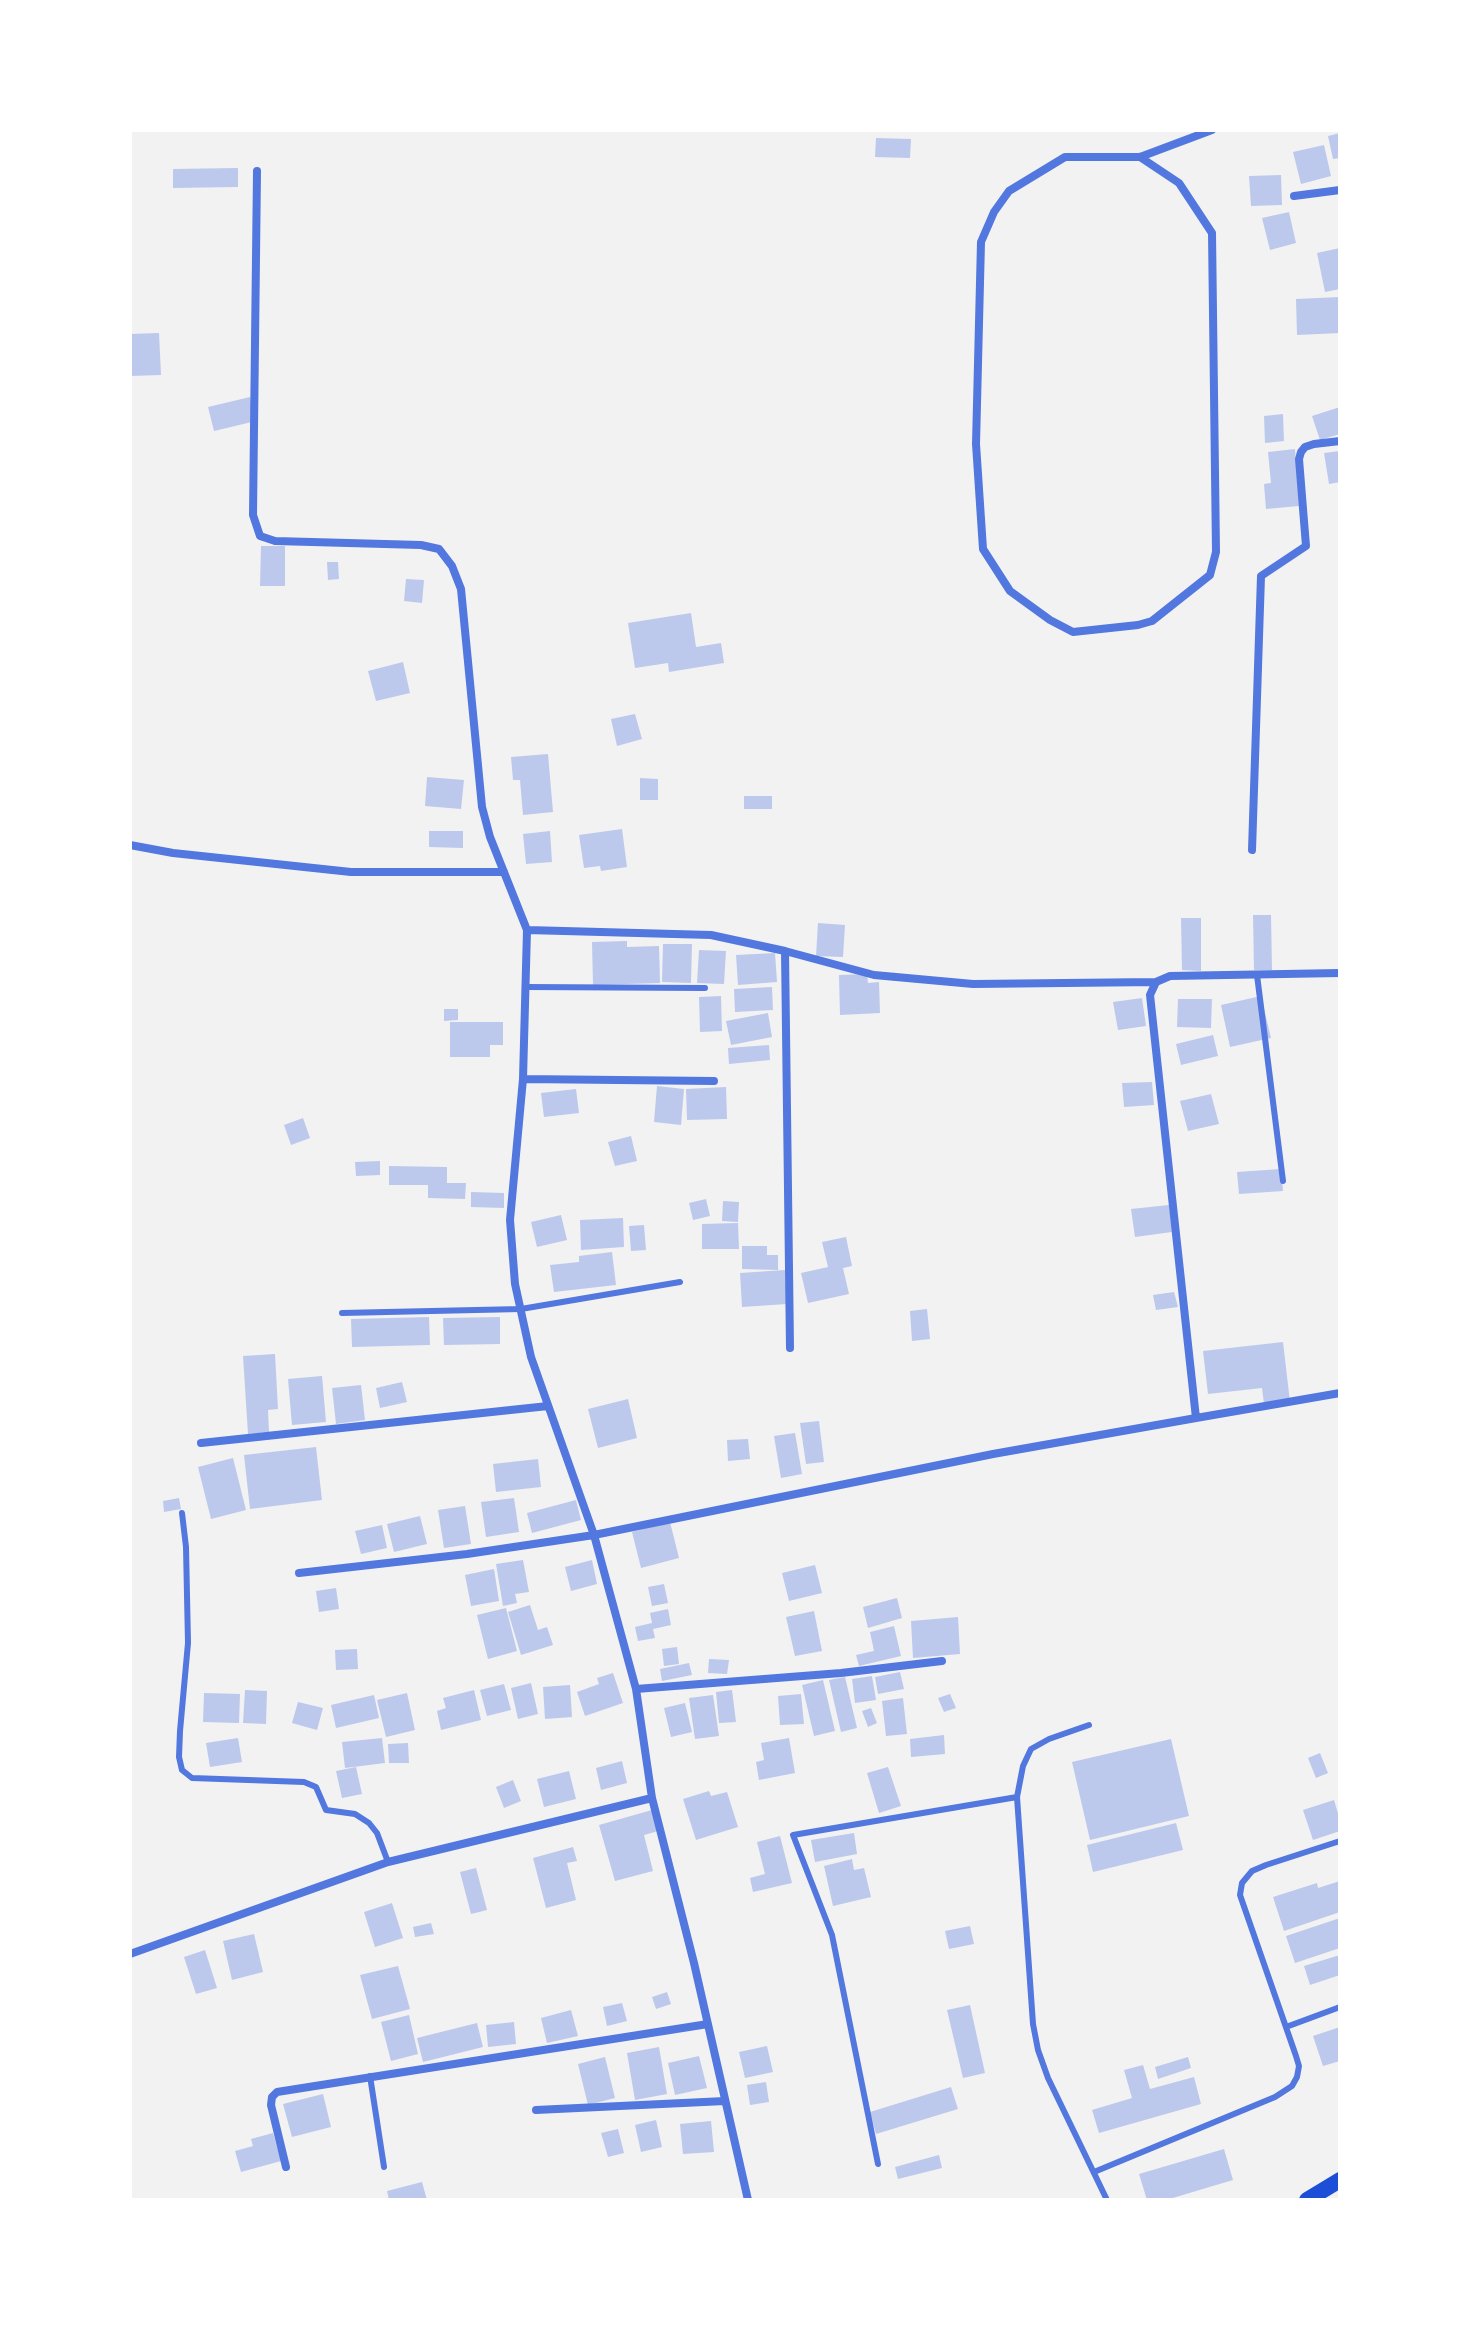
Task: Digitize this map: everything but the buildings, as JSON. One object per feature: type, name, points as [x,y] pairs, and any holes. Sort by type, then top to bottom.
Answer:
[{"type":"main road","points":[[1307,2200],[1340,2180]]},
{"type":"street","points":[[1140,157],[1179,183],[1212,233],[1216,552],[1210,575],[1152,621],[1073,632],[1050,620],[1010,591],[983,549],[976,444],[981,242],[994,212],[1009,191],[1065,157],[1140,157],[1212,130]]},
{"type":"street","points":[[257,171],[253,515],[260,536],[275,541],[421,545],[439,549],[452,566],[461,589],[482,807],[490,837],[527,930],[523,1079],[510,1220],[515,1284],[531,1357],[594,1535],[636,1689],[652,1798],[748,2200]]},
{"type":"street","points":[[1294,196],[1340,190]]},
{"type":"street","points":[[1252,850],[1261,576],[1306,546],[1301,452],[1314,444],[1340,441]]},
{"type":"street","points":[[130,845],[173,853],[351,872],[504,872]]},
{"type":"street","points":[[527,930],[711,935],[874,975],[973,984],[1156,982],[1170,976],[1184,975],[1340,973]]},
{"type":"street","points":[[785,951],[790,1348]]},
{"type":"street","points":[[1156,982],[1150,995],[1196,1418]]},
{"type":"street","points":[[523,1079],[714,1081]]},
{"type":"street","points":[[299,1573],[467,1554],[594,1535],[993,1454],[1340,1393]]},
{"type":"street","points":[[201,1443],[548,1406]]},
{"type":"street","points":[[636,1689],[841,1673],[942,1661]]},
{"type":"street","points":[[130,1954],[388,1862],[652,1798]]},
{"type":"street","points":[[286,2167],[271,2105],[272,2097],[285,2089],[708,2024]]},
{"type":"street","points":[[536,2110],[725,2101]]},
{"type":"lane","points":[[1257,975],[1283,1181]]},
{"type":"lane","points":[[526,987],[705,988]]},
{"type":"lane","points":[[342,1313],[521,1309],[680,1282]]},
{"type":"lane","points":[[182,1513],[186,1547],[188,1643],[180,1731],[182,1770],[192,1778],[304,1782],[316,1787],[326,1810],[355,1814],[369,1823],[377,1833],[388,1862]]},
{"type":"lane","points":[[1089,1725],[1031,1749],[1023,1766],[1017,1797],[1033,2024],[1038,2050],[1048,2078],[1107,2200]]},
{"type":"lane","points":[[878,2164],[832,1935],[793,1835],[1017,1797]]},
{"type":"lane","points":[[1094,2172],[1275,2097],[1292,2086],[1299,2066],[1240,1895],[1242,1883],[1252,1871],[1340,1841]]},
{"type":"lane","points":[[1286,2027],[1340,2007]]},
{"type":"lane","points":[[370,2076],[384,2167]]}]
